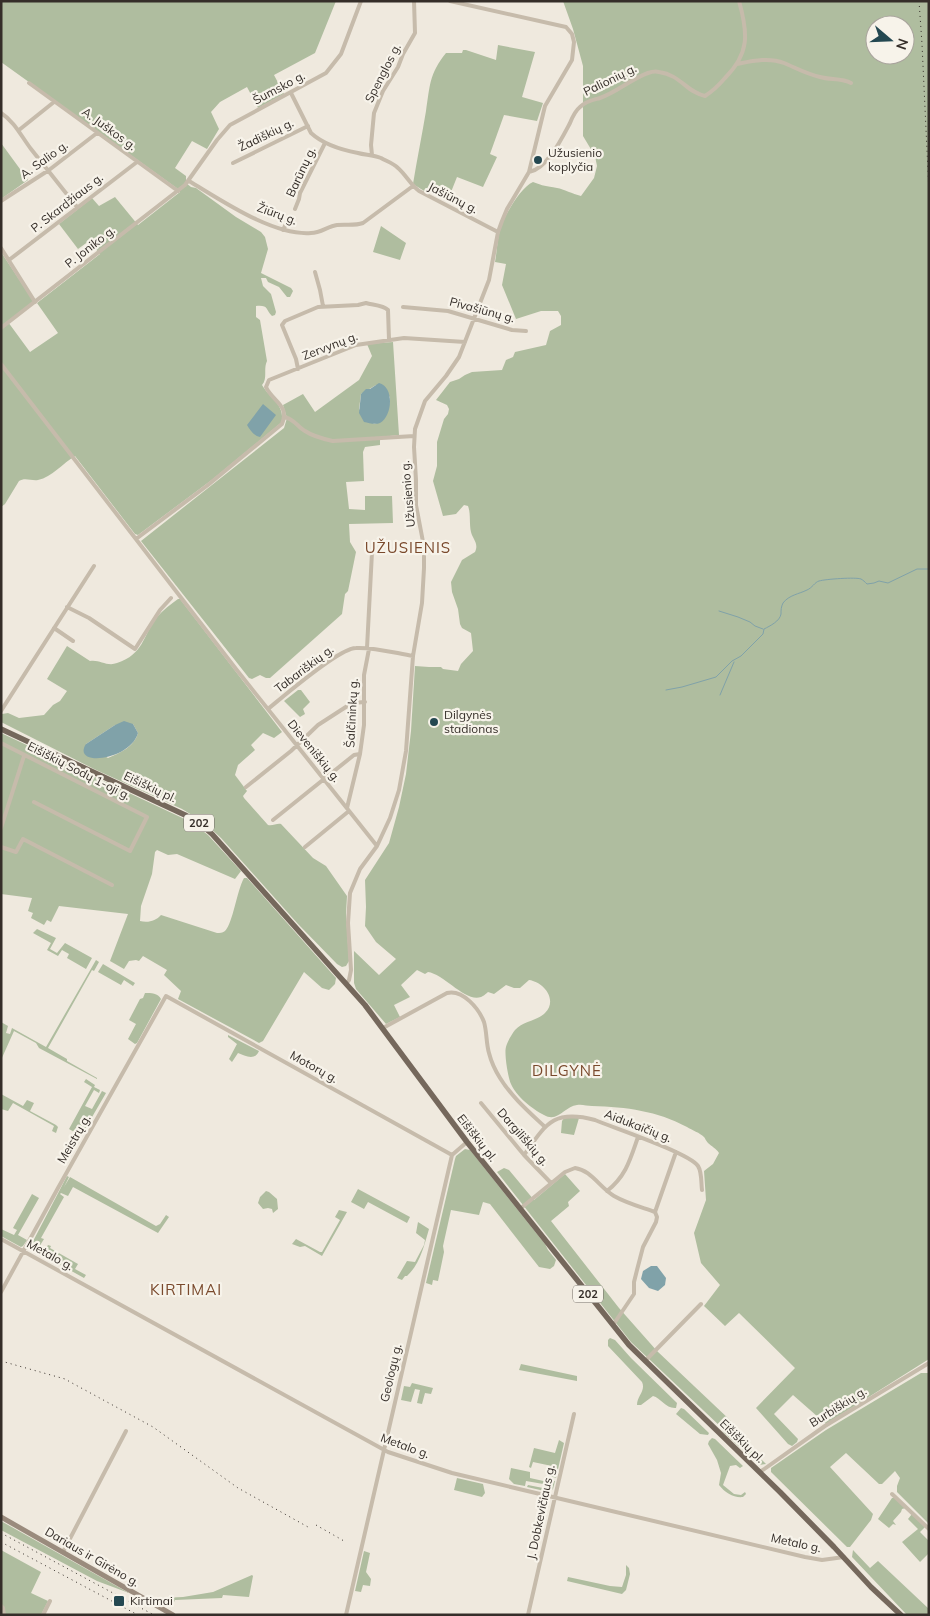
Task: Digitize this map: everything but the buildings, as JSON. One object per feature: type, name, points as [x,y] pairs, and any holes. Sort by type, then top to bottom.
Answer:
[{"type":"main road","name":"Eišiškių pl.","points":[[1,729],[176,810],[199,823],[219,841],[383,1028],[467,1142],[613,1325],[645,1360],[760,1472],[871,1587],[901,1615]]},
{"type":"street","name":"Šumsko g.","points":[[189,181],[217,140],[230,125],[321,77],[338,60],[362,1]]},
{"type":"street","name":"Spenglos g.","points":[[372,155],[371,138],[374,113],[383,91],[398,67],[415,33],[414,1]]},
{"type":"street","points":[[450,1],[472,6],[474,1]]},
{"type":"street","name":"Palionių g.","points":[[529,172],[536,170],[548,159],[580,107],[613,92],[636,78],[656,72],[672,75],[682,81],[696,94],[705,96],[711,93],[737,64],[743,52],[745,44],[739,1]]},
{"type":"street","name":"Užusienio g.","points":[[346,984],[351,976],[348,923],[349,898],[356,877],[377,846],[393,810],[404,767],[413,656],[422,603],[424,568],[424,547],[416,505],[414,436],[417,421],[423,404],[454,366],[489,280],[498,232],[507,209],[529,172],[546,106],[574,55],[573,38],[566,27],[472,6]]},
{"type":"street","points":[[737,64],[770,59],[783,62],[815,76],[851,83]]},
{"type":"street","name":"A. Juškos g.","points":[[29,83],[178,191]]},
{"type":"street","name":"Jašiūnų g.","points":[[291,93],[316,138],[352,152],[372,155],[395,165],[413,186],[431,198],[498,232]]},
{"type":"street","points":[[19,130],[54,102]]},
{"type":"street","points":[[1,113],[19,130],[77,208]]},
{"type":"street","name":"Žadiškių g.","points":[[233,163],[308,126]]},
{"type":"street","name":"A. Salio g.","points":[[1,201],[49,170],[97,133]]},
{"type":"street","name":"Barūnų g.","points":[[294,209],[325,143]]},
{"type":"street","name":"P. Skardžiaus g.","points":[[9,260],[137,162]]},
{"type":"street","name":"P. Joniko g.","points":[[1,328],[189,181]]},
{"type":"street","name":"Žiūrų g.","points":[[189,181],[231,207],[283,230],[310,234],[336,225],[358,224],[375,215],[413,186]]},
{"type":"street","points":[[283,230],[289,218]]},
{"type":"street","points":[[1,248],[36,302]]},
{"type":"street","points":[[315,272],[323,306]]},
{"type":"street","points":[[298,368],[282,325],[285,321],[323,306],[366,303],[386,308],[388,310],[389,340]]},
{"type":"street","name":"Pivašiūnų g.","points":[[403,307],[448,311],[512,330],[526,331]]},
{"type":"street","name":"Zervynų g.","points":[[284,415],[281,404],[267,390],[266,385],[269,380],[348,347],[369,342],[404,338],[464,342]]},
{"type":"street","name":"Dieveniškių g.","points":[[1,364],[236,669],[377,846]]},
{"type":"street","points":[[136,539],[208,485],[280,427],[283,423],[284,415],[305,432],[322,439],[334,441],[414,436]]},
{"type":"street","name":"Šalčininkų g.","points":[[348,810],[360,754],[365,702],[364,675],[368,649],[372,552]]},
{"type":"street","points":[[1,711],[94,566]]},
{"type":"street","points":[[67,607],[89,618],[135,649],[160,610],[171,598]]},
{"type":"street","points":[[54,628],[73,641]]},
{"type":"street","name":"Tabariškių g.","points":[[268,709],[341,652],[350,648],[413,656]]},
{"type":"street","points":[[246,788],[318,724],[352,703],[365,702]]},
{"type":"street","name":"Eišiškių Sodų 1-oji g.","points":[[1,743],[147,817],[130,850],[34,802]]},
{"type":"street","points":[[273,820],[354,755],[360,754]]},
{"type":"street","points":[[1,828],[24,756]]},
{"type":"street","points":[[305,847],[348,810]]},
{"type":"street","points":[[1,847],[16,852],[23,839],[112,885]]},
{"type":"street","points":[[383,1028],[449,992],[455,992],[474,1005],[484,1020],[489,1052],[500,1078],[523,1106],[544,1126],[524,1154]]},
{"type":"street","name":"Motorų g.","points":[[166,996],[452,1155]]},
{"type":"street","name":"Meistrų g.","points":[[1,1292],[166,996]]},
{"type":"street","name":"Dargiliškių g.","points":[[481,1103],[551,1183]]},
{"type":"street","name":"Aidukaičių g.","points":[[544,1126],[566,1116],[576,1116],[595,1120],[676,1152],[698,1166],[702,1190]]},
{"type":"street","points":[[606,1191],[623,1176],[638,1137]]},
{"type":"street","points":[[452,1155],[467,1142]]},
{"type":"street","points":[[613,1325],[634,1294],[634,1282],[643,1247],[656,1222],[655,1212],[676,1152]]},
{"type":"street","name":"Geologų g.","points":[[346,1615],[452,1155]]},
{"type":"street","points":[[521,1208],[571,1168],[579,1168],[606,1191],[620,1199],[655,1212]]},
{"type":"street","name":"Metalo g.","points":[[1,1239],[383,1450],[450,1473],[805,1557],[822,1560],[844,1557]]},
{"type":"street","points":[[645,1360],[702,1304]]},
{"type":"street","name":"Burbiškių g.","points":[[760,1472],[825,1426],[929,1364]]},
{"type":"street","name":"J. Dobkevičiaus g.","points":[[528,1615],[574,1414]]},
{"type":"street","points":[[63,1552],[126,1431]]},
{"type":"street","points":[[892,1494],[929,1529]]},
{"type":"street","name":"Dariaus ir Girėno g.","points":[[1,1517],[173,1615]]},
{"type":"street","points":[[43,1615],[50,1601]]},
{"type":"street","points":[[1,1606],[4,1615]]},
{"type":"green space","points":[[1,1],[336,1],[315,53],[274,75],[284,94],[258,108],[247,87],[220,102],[211,112],[219,129],[207,149],[192,141],[175,168],[186,176],[186,183],[191,187],[196,188],[236,217],[261,232],[265,237],[268,249],[261,273],[291,288],[293,291],[290,297],[287,297],[279,287],[268,282],[266,278],[261,278],[263,286],[271,294],[276,312],[275,315],[272,316],[265,307],[256,306],[256,317],[260,320],[267,361],[265,379],[262,385],[279,406],[282,422],[213,479],[138,535],[135,534],[75,456],[53,473],[43,478],[19,481],[5,504],[1,507],[1,252],[34,302],[8,322],[30,352],[58,333],[37,303],[100,254],[89,241],[78,249],[59,224],[92,198],[99,206],[115,197],[138,225],[180,192],[1,62]]},
{"type":"green space","points":[[563,1],[929,1],[929,1359],[826,1424],[793,1395],[774,1414],[798,1439],[792,1446],[788,1444],[756,1408],[795,1368],[739,1313],[725,1326],[704,1306],[720,1285],[701,1263],[694,1233],[706,1200],[704,1171],[713,1164],[719,1153],[717,1150],[698,1133],[676,1122],[653,1114],[617,1107],[579,1105],[573,1106],[557,1116],[549,1117],[525,1102],[513,1089],[510,1081],[506,1050],[508,1040],[518,1027],[542,1016],[549,1008],[550,997],[544,988],[535,981],[529,980],[520,988],[506,985],[494,994],[488,992],[482,997],[475,998],[434,974],[428,972],[425,974],[417,970],[401,985],[410,997],[394,1005],[400,1017],[386,1024],[356,989],[354,983],[354,951],[379,975],[396,959],[376,942],[365,926],[365,880],[389,843],[399,807],[406,774],[411,731],[415,666],[441,667],[458,671],[461,664],[473,651],[471,633],[462,628],[460,624],[451,582],[462,560],[475,552],[476,544],[471,532],[468,506],[464,505],[456,514],[443,516],[433,481],[437,466],[437,442],[449,409],[447,405],[436,400],[450,382],[472,372],[502,370],[506,360],[513,357],[515,352],[546,345],[550,331],[561,325],[561,316],[558,311],[541,311],[516,319],[502,285],[506,264],[495,262],[502,224],[513,203],[528,185],[533,182],[581,196],[594,178],[597,166],[595,156],[583,136],[583,66]]},
{"type":"green space","points":[[498,45],[535,52],[522,97],[543,103],[537,121],[504,115],[490,154],[497,157],[483,187],[457,177],[451,192],[434,185],[429,194],[413,184],[430,87],[436,67],[446,53],[462,53],[463,50],[496,60]]},
{"type":"green space","points":[[1,143],[28,180],[1,199]]},
{"type":"green space","points":[[381,226],[406,243],[400,260],[373,252]]},
{"type":"green space","points":[[393,342],[399,435],[380,437],[380,445],[365,447],[363,452],[364,481],[346,482],[349,509],[365,510],[365,496],[392,496],[393,523],[349,524],[350,542],[356,552],[342,614],[270,678],[260,675],[252,679],[249,678],[141,541],[284,428],[287,418],[283,405],[303,394],[315,412],[359,380],[372,356],[367,344]],"holes":[[[376,385],[390,397],[385,417],[374,424],[359,409],[361,394]]]},
{"type":"green space","points":[[180,599],[282,732],[274,738],[263,733],[251,745],[255,750],[238,765],[235,775],[247,791],[243,796],[244,798],[268,825],[281,824],[313,858],[326,866],[347,896],[346,913],[349,961],[346,966],[342,967],[337,964],[205,823],[182,809],[94,769],[1,722],[2,714],[8,713],[19,718],[44,715],[53,705],[60,701],[67,691],[47,679],[67,646],[90,661],[110,664],[117,663],[133,655],[138,650],[157,617]],"holes":[[[133,724],[138,733],[130,746],[108,758],[86,744],[115,725]]]},
{"type":"green space","points":[[298,690],[301,690],[310,702],[303,709],[305,714],[300,717],[284,701]]},
{"type":"green space","points":[[1,733],[191,822],[208,835],[241,871],[235,879],[177,854],[168,855],[157,850],[155,852],[152,874],[141,906],[140,921],[152,921],[161,915],[217,933],[223,932],[228,927],[244,878],[247,878],[336,978],[335,984],[329,990],[322,988],[304,972],[263,1041],[259,1043],[178,999],[181,991],[164,975],[167,970],[143,956],[139,961],[129,961],[124,969],[110,961],[128,914],[59,906],[51,922],[47,920],[44,925],[31,918],[33,913],[28,911],[32,898],[1,894]]},
{"type":"green space","points":[[37,929],[56,938],[50,949],[57,953],[65,943],[92,958],[86,969],[67,958],[69,954],[62,950],[58,956],[47,950],[51,943],[33,933]]},
{"type":"green space","points":[[96,960],[99,962],[94,971],[92,970],[48,1048],[97,1079],[39,1048],[36,1043],[14,1031],[1,1060],[1,1022],[8,1026],[6,1033],[10,1034],[12,1028],[46,1047]]},
{"type":"green space","points":[[103,964],[135,983],[133,986],[124,980],[121,985],[98,972]]},
{"type":"green space","points":[[145,993],[156,994],[161,999],[135,1044],[128,1039],[136,1024],[129,1020]]},
{"type":"green space","points":[[228,1035],[259,1051],[252,1057],[238,1053],[232,1062],[229,1059],[237,1044]]},
{"type":"green space","points":[[86,1079],[100,1090],[99,1093],[94,1090],[85,1106],[92,1109],[102,1091],[106,1093],[81,1136],[69,1129],[92,1087],[84,1082]]},
{"type":"green space","points":[[1,1094],[23,1106],[27,1100],[34,1103],[30,1111],[56,1125],[58,1127],[56,1133],[52,1131],[54,1126],[13,1103],[8,1111],[1,1109]]},
{"type":"green space","points":[[564,1118],[579,1118],[574,1135],[561,1133]]},
{"type":"green space","points":[[465,1149],[470,1150],[545,1244],[556,1260],[554,1266],[550,1269],[539,1267],[490,1204],[483,1202],[479,1215],[451,1210],[438,1281],[433,1280],[432,1285],[426,1283],[455,1159]]},
{"type":"green space","points":[[504,1168],[509,1170],[534,1200],[565,1174],[580,1191],[568,1202],[569,1206],[551,1221],[619,1308],[657,1351],[731,1421],[726,1425],[766,1464],[759,1465],[631,1342],[497,1172]]},
{"type":"green space","points":[[67,1176],[69,1177],[64,1187],[70,1177],[156,1226],[160,1224],[166,1215],[169,1217],[158,1233],[73,1187],[68,1196],[60,1194],[64,1197],[41,1238],[44,1239],[39,1247],[45,1250],[48,1245],[51,1246],[50,1248],[78,1264],[75,1269],[86,1275],[84,1278],[30,1247]]},
{"type":"green space","points":[[358,1189],[410,1217],[407,1223],[368,1202],[364,1209],[351,1202]]},
{"type":"green space","points":[[266,1191],[277,1199],[278,1209],[273,1213],[272,1209],[263,1209],[258,1203],[260,1197]]},
{"type":"green space","points":[[32,1194],[39,1198],[18,1235],[27,1240],[21,1247],[1,1236],[1,1229],[14,1235],[17,1230],[13,1228]]},
{"type":"green space","points":[[339,1210],[347,1212],[322,1256],[305,1246],[300,1247],[292,1244],[296,1239],[322,1252],[340,1220],[335,1217]]},
{"type":"green space","points":[[418,1222],[429,1229],[424,1245],[425,1240],[416,1233]]},
{"type":"green space","points":[[424,1245],[418,1260],[407,1276],[402,1280],[397,1278],[407,1261],[415,1262]]},
{"type":"green space","points":[[610,1338],[615,1340],[677,1403],[676,1408],[669,1407],[653,1396],[641,1405],[637,1405],[643,1388],[642,1382],[608,1346]]},
{"type":"green space","points":[[521,1364],[577,1376],[577,1381],[519,1370]]},
{"type":"green space","points":[[921,1373],[929,1373],[929,1524],[897,1492],[900,1478],[895,1471],[882,1484],[879,1484],[846,1453],[830,1467],[873,1514],[871,1520],[850,1547],[847,1547],[771,1472],[771,1468],[826,1430]]},
{"type":"green space","points":[[412,1383],[433,1388],[431,1394],[425,1393],[422,1404],[417,1403],[420,1390],[415,1389],[411,1402],[401,1400],[404,1386],[410,1387]]},
{"type":"green space","points":[[681,1408],[709,1433],[708,1435],[700,1434],[676,1414]]},
{"type":"green space","points":[[712,1438],[743,1466],[740,1468],[736,1465],[730,1466],[723,1485],[734,1494],[741,1495],[745,1492],[746,1494],[743,1497],[736,1497],[730,1494],[719,1485],[721,1473],[717,1460],[708,1444]]},
{"type":"green space","points":[[559,1440],[564,1443],[556,1478],[550,1476],[552,1466],[533,1462],[531,1468],[529,1467],[534,1448],[555,1453]]},
{"type":"green space","points":[[511,1468],[530,1472],[530,1478],[548,1482],[550,1480],[555,1481],[553,1489],[549,1492],[527,1487],[528,1485],[548,1489],[549,1485],[526,1481],[525,1486],[514,1484],[509,1479]]},
{"type":"green space","points":[[457,1478],[483,1484],[485,1493],[482,1497],[454,1490]]},
{"type":"green space","points":[[892,1498],[895,1498],[906,1508],[902,1509],[893,1521],[896,1525],[893,1524],[889,1528],[878,1519]]},
{"type":"green space","points":[[912,1514],[925,1527],[920,1532],[929,1541],[929,1553],[920,1562],[902,1542],[918,1529],[908,1519]]},
{"type":"green space","points":[[1,1521],[129,1593],[97,1581],[1,1530]]},
{"type":"green space","points":[[1,1550],[41,1572],[31,1593],[48,1601],[41,1615],[2,1615]]},
{"type":"green space","points":[[853,1550],[870,1568],[878,1561],[929,1609],[929,1615],[907,1615],[852,1557]]},
{"type":"green space","points":[[364,1551],[370,1553],[366,1572],[371,1579],[370,1586],[363,1585],[361,1592],[355,1591]]},
{"type":"green space","points":[[626,1565],[629,1568],[630,1574],[626,1590],[622,1594],[567,1581],[568,1577],[622,1587],[626,1575]]},
{"type":"green space","points":[[252,1575],[249,1597],[223,1595],[222,1598],[175,1600],[172,1607],[160,1600],[161,1598],[183,1597],[213,1592]]},
{"type":"water","points":[[379,383],[388,390],[390,396],[387,415],[380,423],[364,422],[359,413],[361,394],[366,389],[370,389]]},
{"type":"water","points":[[263,404],[276,415],[260,437],[254,434],[247,425]]},
{"type":"water","points":[[124,721],[133,724],[138,733],[133,742],[124,750],[114,755],[103,758],[87,756],[84,751],[86,744]]},
{"type":"water","points":[[651,1266],[657,1266],[666,1278],[665,1285],[658,1291],[649,1288],[641,1279],[643,1271]]},
{"type":"waterway","points":[[666,690],[716,677],[732,661],[741,656],[763,634],[764,629],[779,619],[782,604],[785,600],[809,589],[818,582],[853,578],[861,579],[867,584],[879,581],[888,583],[917,569],[929,569]]},
{"type":"waterway","points":[[719,611],[738,617],[763,629]]},
{"type":"waterway","points":[[720,695],[734,662]]},
{"type":"railway","points":[[919,1],[929,193]]},
{"type":"railway","points":[[1,1361],[65,1379],[153,1427],[238,1488],[308,1527]]},
{"type":"railway","points":[[316,1525],[344,1541]]},
{"type":"railway","points":[[1,1533],[154,1615]]},
{"type":"railway","points":[[1,1542],[138,1615]]},
{"type":"place","name":"Užusienio koplyčia","points":[[538,160]]},
{"type":"place","name":"Dilgynės stadionas","points":[[434,722]]},
{"type":"place","name":"Kirtimai","points":[[119,1601]]},
{"type":"district","name":"UŽUSIENIS","points":[[408,548]]},
{"type":"district","name":"DILGYNĖ","points":[[567,1071]]},
{"type":"district","name":"KIRTIMAI","points":[[186,1290]]}]
